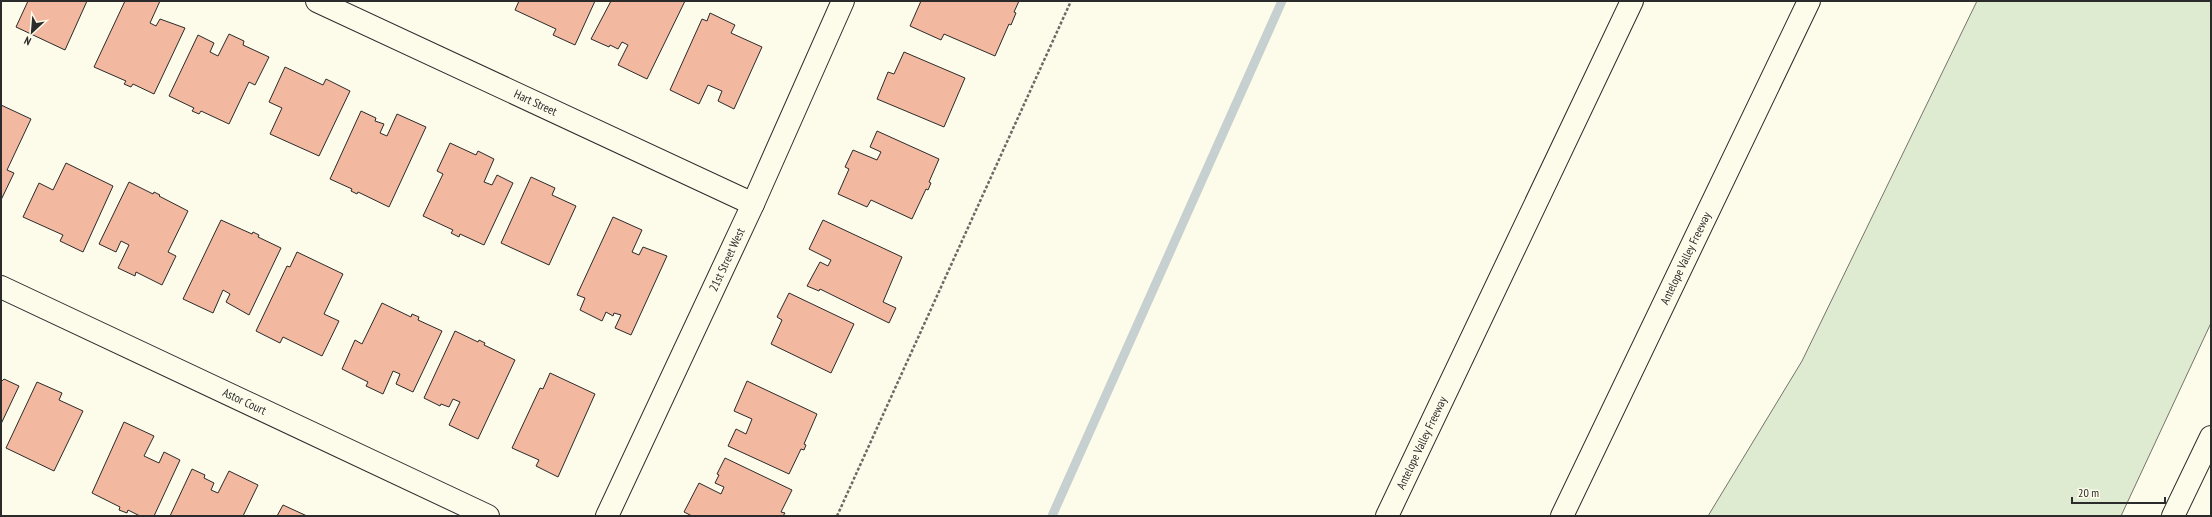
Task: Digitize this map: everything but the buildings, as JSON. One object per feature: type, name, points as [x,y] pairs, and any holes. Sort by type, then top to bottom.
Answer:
[{"type":"main road","name":"Hart Street","points":[[317,1],[754,204]]},
{"type":"main road","name":"21st Street West","points":[[607,516],[754,204],[843,1]]},
{"type":"main road","name":"Antelope Valley Freeway","points":[[1387,516],[1632,1]]},
{"type":"main road","name":"Antelope Valley Freeway","points":[[1562,516],[1809,1]]},
{"type":"main road","name":"Astor Court","points":[[1,287],[488,516]]},
{"type":"main road","points":[[2173,516],[2211,437]]},
{"type":"path","points":[[837,516],[1071,1]]},
{"type":"green space","points":[[1977,1],[2211,1],[2211,323],[2121,516],[1708,516],[1802,361]]},
{"type":"waterway","points":[[1052,516],[1282,1]]}]
